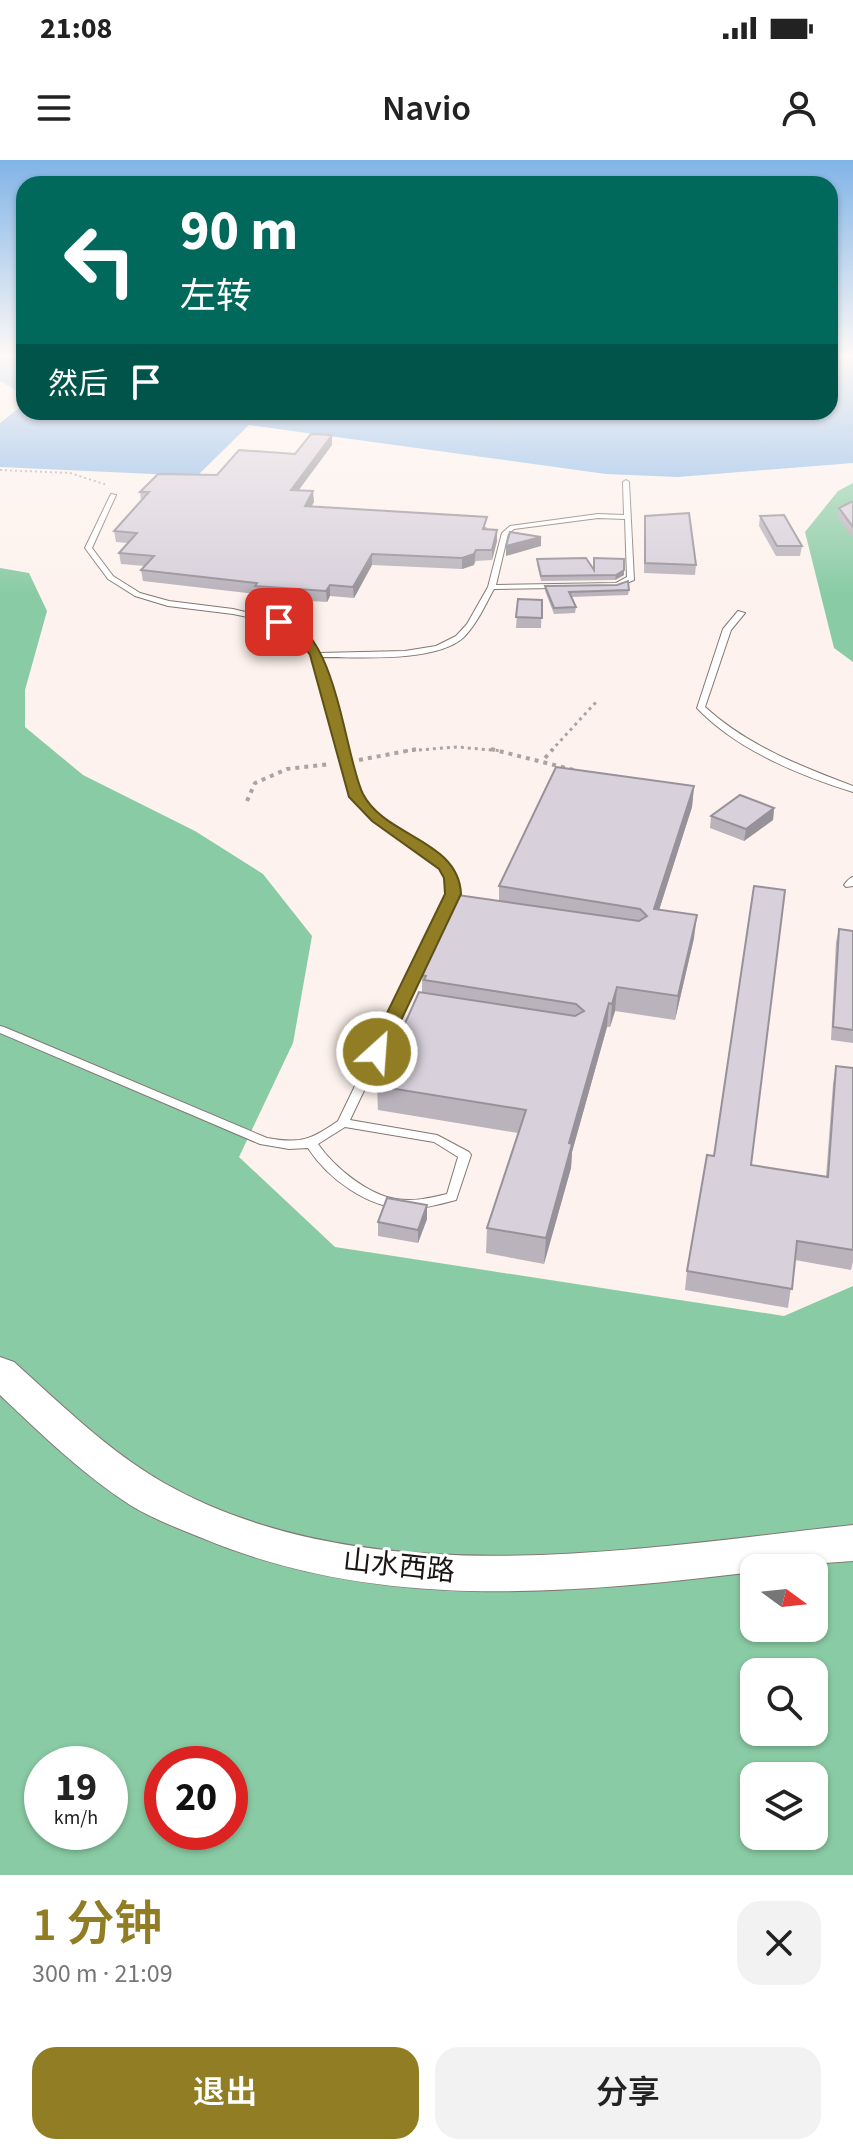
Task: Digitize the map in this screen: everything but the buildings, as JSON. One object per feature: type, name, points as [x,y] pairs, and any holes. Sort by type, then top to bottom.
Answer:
[{"type":"street","name":"山水西路","points":[[0,1372],[102,1464],[171,1507],[233,1532],[319,1557],[478,1574],[587,1570],[853,1543]]},
{"type":"lane","points":[[492,587],[617,585],[631,578],[626,482]]},
{"type":"lane","points":[[0,1029],[264,1141],[292,1147],[312,1145],[343,1123],[453,894],[452,878],[445,866],[377,818],[356,797],[317,655],[303,636],[279,622],[248,614],[162,605],[134,594],[100,571],[88,548],[113,495]]},
{"type":"lane","points":[[317,655],[418,651],[453,642],[468,627],[492,587],[505,533],[512,527],[598,516],[628,517]]},
{"type":"lane","points":[[741,613],[727,629],[701,708],[716,723],[766,752],[853,789]]},
{"type":"lane","points":[[453,894],[467,901]]},
{"type":"lane","points":[[400,1006],[414,1008]]},
{"type":"lane","points":[[312,1145],[322,1162],[376,1201],[418,1206],[452,1197],[465,1155],[437,1139],[343,1123]]},
{"type":"path","points":[[0,470],[91,477],[108,485],[113,495]]},
{"type":"path","points":[[544,758],[597,701]]},
{"type":"path","points":[[247,801],[255,783],[287,769],[438,747],[496,750],[544,758],[592,775]]},
{"type":"green space","points":[[853,483],[853,662],[834,648],[805,532],[838,491]]},
{"type":"green space","points":[[0,568],[29,573],[47,611],[25,690],[25,727],[83,775],[195,831],[263,874],[312,936],[293,1043],[239,1157],[335,1247],[784,1316],[853,1286],[853,1875],[0,1875]]},
{"type":"water","points":[[0,436],[238,436],[197,476],[0,467]]},
{"type":"water","points":[[329,436],[853,436],[853,463],[678,477],[606,474]]},
{"type":"route","points":[[279,622],[303,636],[317,655],[356,797],[377,818],[445,866],[452,878],[453,894],[377,1052]]}]
